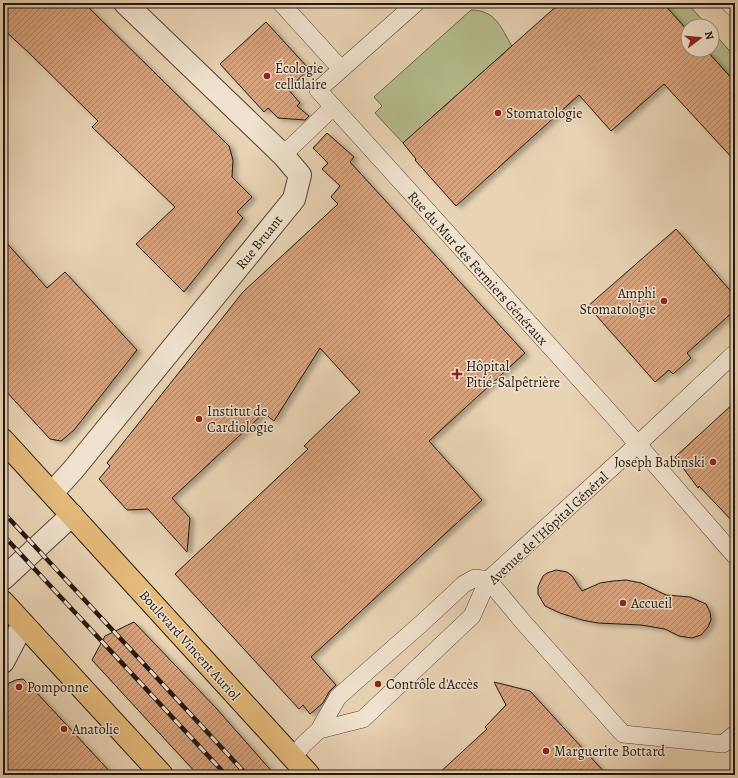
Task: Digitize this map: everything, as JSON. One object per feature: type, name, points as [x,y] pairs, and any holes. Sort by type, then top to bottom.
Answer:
[{"type":"main road","name":"Boulevard Vincent Auriol","points":[[3,440],[309,775]]},
{"type":"main road","points":[[3,602],[162,775]]},
{"type":"street","name":"Rue Bruant","points":[[52,493],[73,470],[294,199],[300,175],[283,155],[125,3]]},
{"type":"street","points":[[3,579],[72,515]]},
{"type":"street","points":[[3,662],[23,624]]},
{"type":"lane","points":[[281,3],[341,69],[416,3]]},
{"type":"lane","points":[[729,3],[735,9]]},
{"type":"lane","name":"Rue du Mur des Fermiers Généraux","points":[[341,69],[318,90],[613,416],[735,556]]},
{"type":"lane","points":[[283,155],[333,107]]},
{"type":"lane","name":"Avenue de l'Hôpital Général","points":[[292,758],[319,730],[363,719],[472,616],[488,580],[637,445],[735,353]]},
{"type":"lane","points":[[319,730],[338,697],[464,584],[475,578],[488,580],[524,623],[623,734],[723,744],[735,734]]},
{"type":"green space","points":[[663,3],[687,3],[701,18],[680,18],[680,22]]},
{"type":"green space","points":[[471,10],[486,13],[497,21],[512,46],[403,143],[375,113],[382,106],[374,97]]},
{"type":"green space","points":[[720,40],[735,57],[735,82],[713,58],[720,58]]},
{"type":"building","points":[[3,3],[84,3],[229,146],[233,160],[232,177],[252,197],[237,212],[243,218],[184,292],[136,244],[175,207],[92,127],[98,121],[3,29]]},
{"type":"building","name":"Stomatologie","points":[[560,3],[663,3],[680,22],[680,58],[713,58],[735,82],[735,161],[664,84],[611,131],[579,95],[456,206],[415,160],[416,159],[403,143]]},
{"type":"building","name":"Écologie cellulaire","points":[[266,22],[309,69],[288,89],[300,103],[297,106],[309,116],[305,120],[278,118],[268,108],[264,112],[220,64]]},
{"type":"building","name":"Institut de Cardiologie","points":[[327,133],[354,157],[350,162],[525,353],[429,441],[482,500],[311,657],[336,685],[329,692],[323,703],[310,714],[303,705],[299,709],[175,574],[308,449],[304,446],[360,392],[320,348],[274,421],[264,413],[172,498],[190,518],[187,552],[148,509],[127,510],[99,479],[110,466],[107,463],[243,292],[338,204],[331,197],[340,186],[322,169],[328,163],[313,148]]},
{"type":"building","name":"Amphi Stomatologie","points":[[676,229],[735,296],[735,310],[687,353],[691,358],[673,374],[669,370],[655,382],[588,306]]},
{"type":"building","points":[[3,239],[47,288],[65,272],[137,350],[74,430],[61,441],[50,439],[3,388]]},
{"type":"building","name":"Joseph Babinski","points":[[735,402],[735,524],[699,486],[698,488],[675,457]]},
{"type":"building","name":"Accueil","points":[[556,570],[567,572],[572,576],[582,591],[600,583],[626,580],[641,583],[666,595],[690,597],[706,604],[710,612],[711,620],[708,627],[701,635],[692,638],[679,636],[665,629],[641,625],[598,623],[560,613],[545,606],[538,594],[538,587],[543,576]]},
{"type":"building","points":[[134,622],[216,708],[275,775],[198,775],[173,748],[92,660],[105,636]]},
{"type":"building","points":[[23,679],[113,775],[3,775],[3,695],[9,683]]},
{"type":"building","name":"Marguerite Bottard","points":[[494,682],[530,691],[607,775],[437,775],[487,729],[485,727],[506,705]]},
{"type":"railway","points":[[3,512],[247,775]]},
{"type":"railway","points":[[3,535],[226,775]]},
{"type":"place","name":"Écologie cellulaire","points":[[267,76]]},
{"type":"place","name":"Stomatologie","points":[[498,113]]},
{"type":"place","name":"Amphi Stomatologie","points":[[664,301]]},
{"type":"place","name":"Hôpital Pitié-Salpêtrière","points":[[457,374]]},
{"type":"place","name":"Institut de Cardiologie","points":[[199,419]]},
{"type":"place","name":"Joseph Babinski","points":[[713,462]]},
{"type":"place","name":"Accueil","points":[[623,603]]},
{"type":"place","name":"Contrôle d'Accès","points":[[378,684]]},
{"type":"place","name":"Pomponne","points":[[19,687]]},
{"type":"place","name":"Anatolie","points":[[64,729]]},
{"type":"place","name":"Marguerite Bottard","points":[[546,751]]}]
